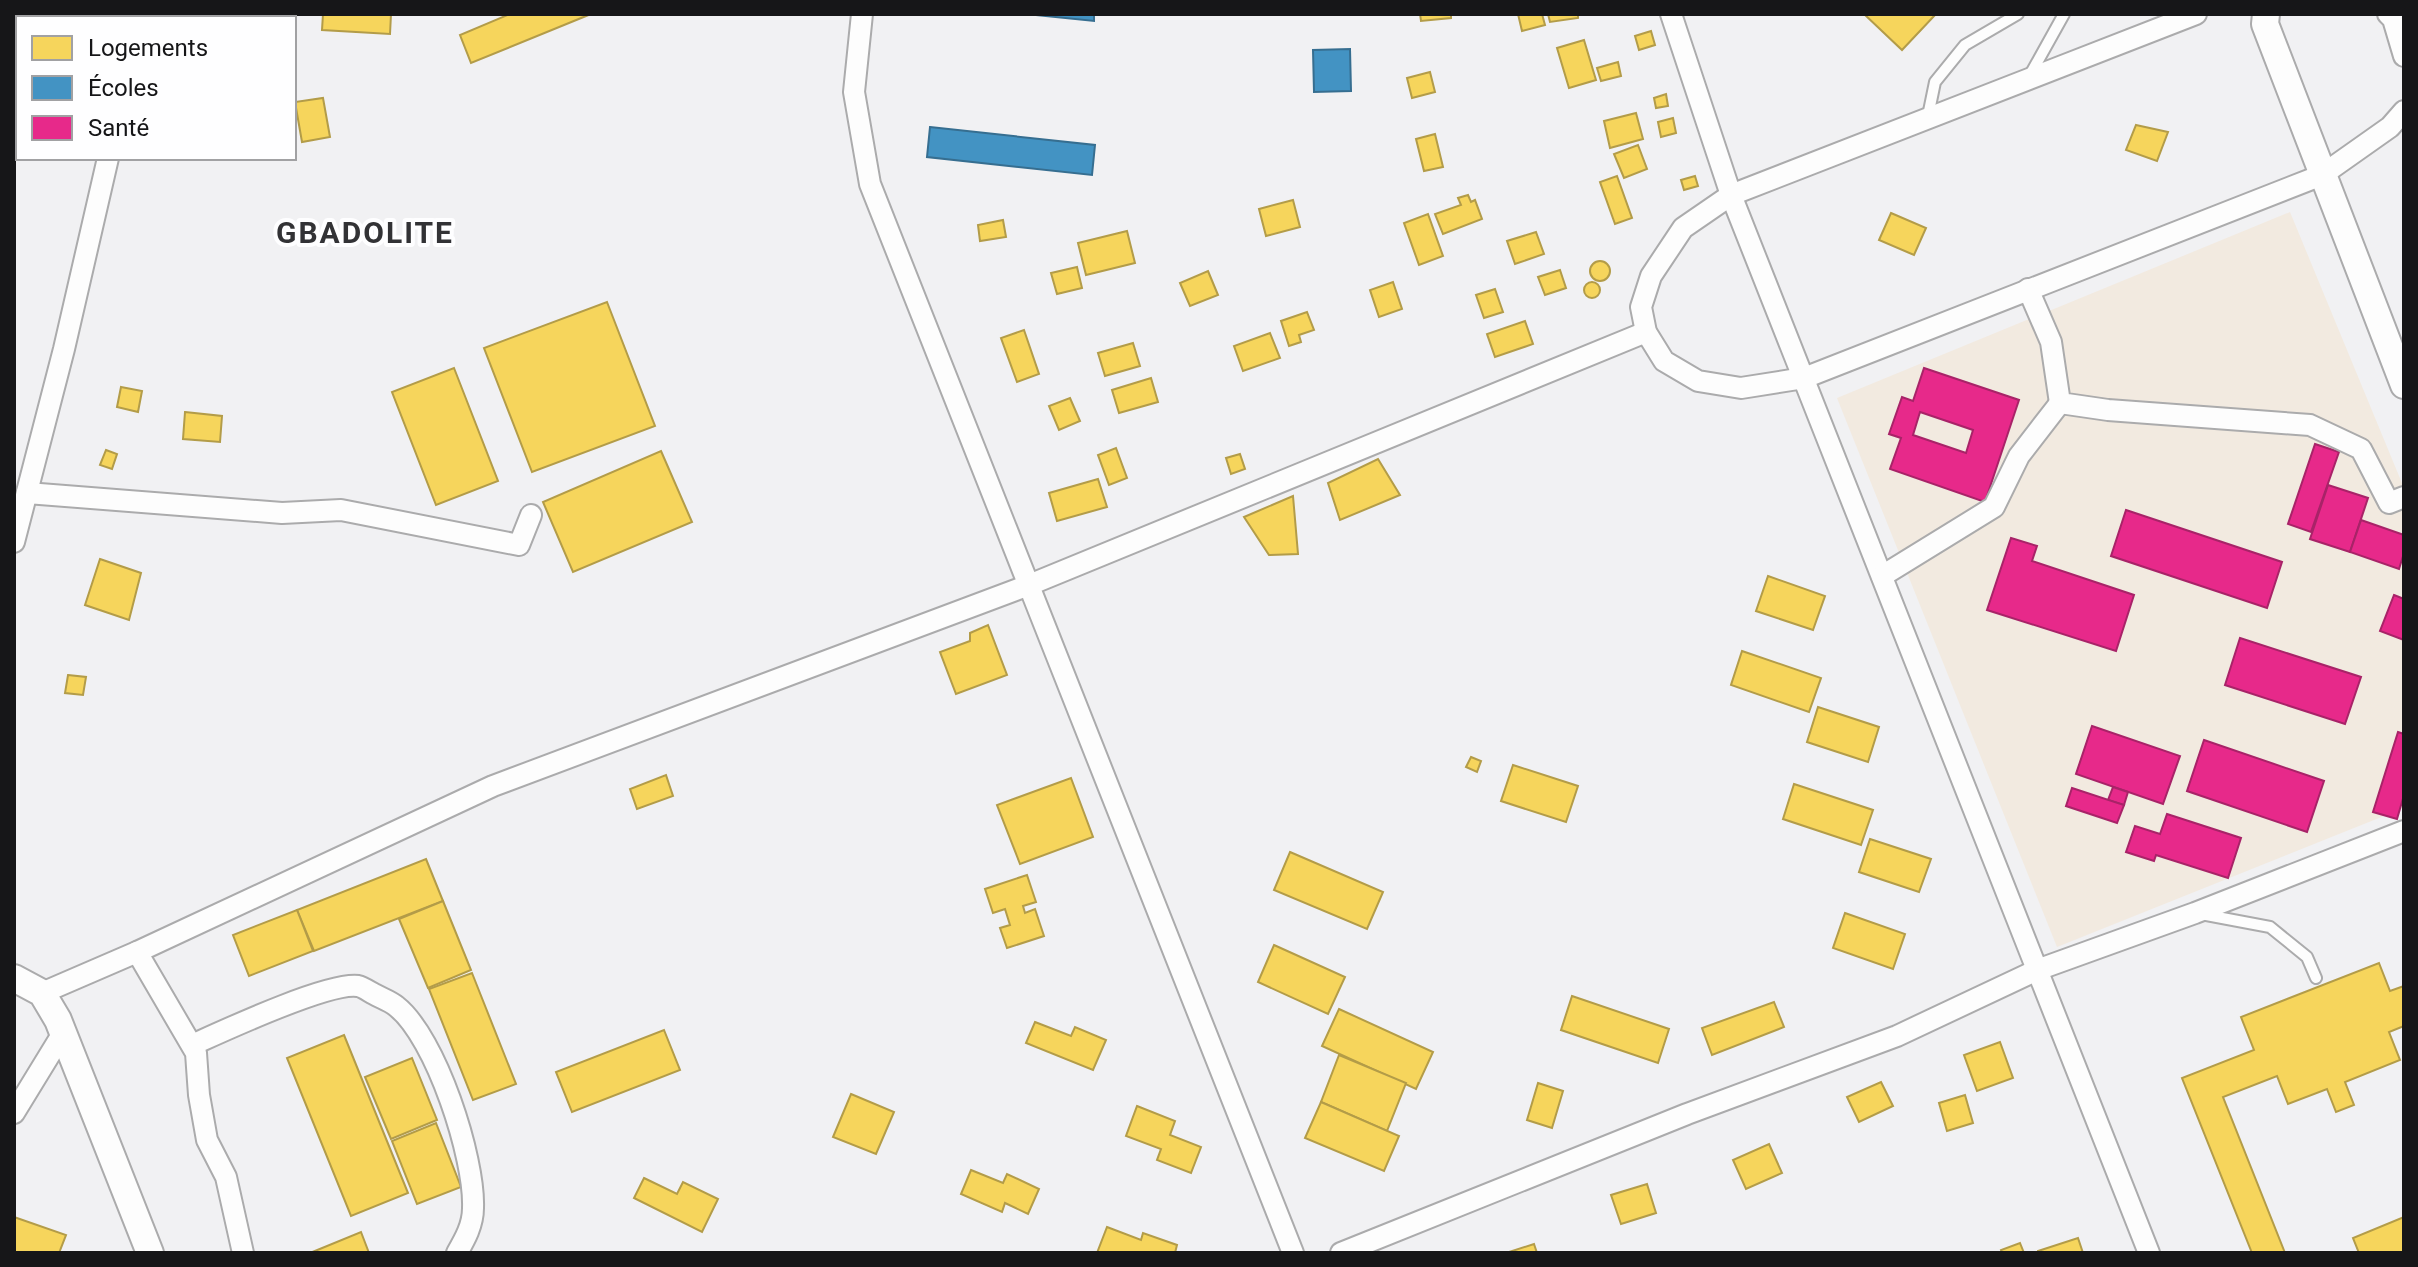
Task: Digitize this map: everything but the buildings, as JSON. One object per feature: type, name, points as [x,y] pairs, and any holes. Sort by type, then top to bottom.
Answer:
[{"type":"street","points":[[862,14],[854,92],[870,184],[1293,1253]]},
{"type":"street","points":[[1671,14],[1731,195],[2149,1253]]},
{"type":"street","points":[[2196,14],[1731,195],[1683,228],[1651,276],[1641,307],[1646,332],[1664,361],[1698,381],[1741,388],[1804,378],[2322,175],[2390,127],[2404,111]]},
{"type":"street","points":[[2266,14],[2265,24],[2404,385]]},
{"type":"street","points":[[2388,14],[2393,19],[2404,56]]},
{"type":"street","points":[[14,542],[21,505],[64,349],[108,160]]},
{"type":"street","points":[[1882,576],[1994,507],[2019,456],[2060,403],[2051,342],[2028,289]]},
{"type":"street","points":[[42,993],[493,786],[1029,585],[1646,332]]},
{"type":"street","points":[[2060,403],[2108,410],[2310,425],[2361,449],[2389,503],[2404,497]]},
{"type":"street","points":[[21,505],[282,513],[341,510],[519,545],[531,515]]},
{"type":"street","points":[[1341,1253],[1687,1114],[1897,1036],[2037,970],[2195,913],[2404,831]]},
{"type":"street","points":[[137,952],[196,1053],[207,1140],[226,1177],[243,1253]]},
{"type":"street","points":[[14,978],[42,993],[63,1033],[150,1253]]},
{"type":"street","points":[[192,1045],[232,1026],[332,989],[359,986],[397,1006],[425,1044],[445,1080],[469,1173],[473,1208],[468,1233],[457,1253]]},
{"type":"street","points":[[14,1113],[63,1033]]},
{"type":"lane","points":[[1928,118],[1935,82],[1965,45],[2018,14]]},
{"type":"lane","points":[[2027,80],[2064,14]]},
{"type":"lane","points":[[2195,913],[2270,927],[2307,957],[2316,978]]},
{"type":"shaded area","points":[[2290,212],[2404,488],[2404,808],[2057,947],[1837,398]]},
{"type":"district","name":"GBADOLITE","points":[[365,233]]}]
